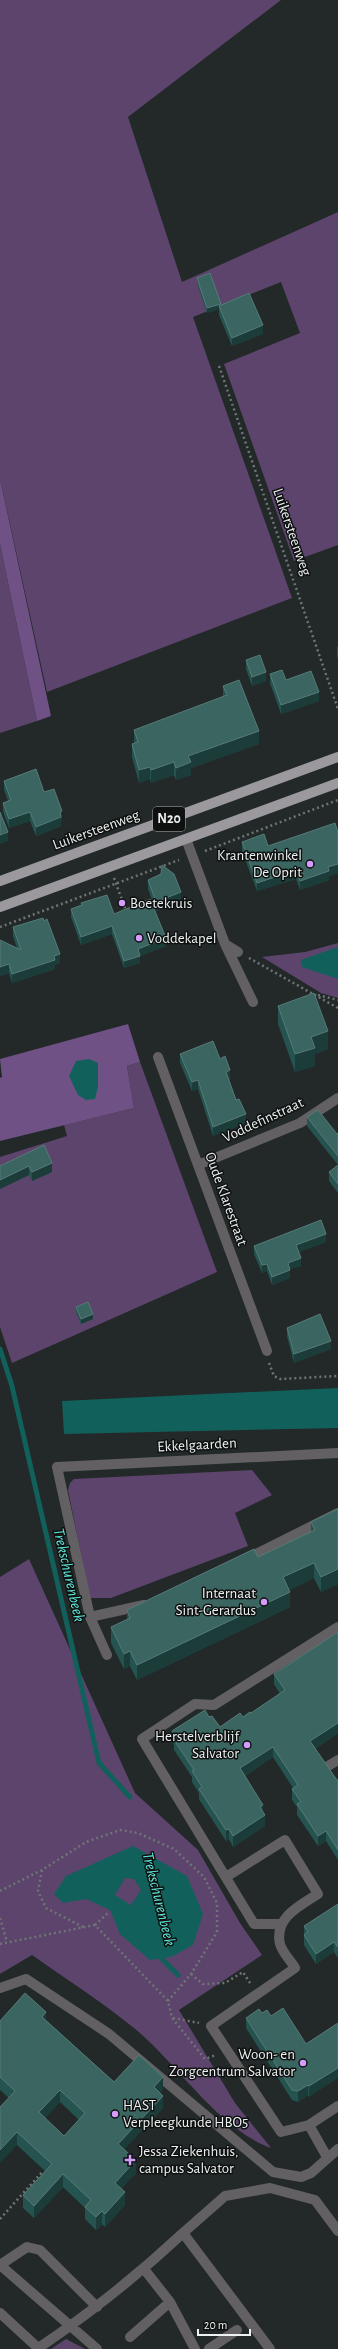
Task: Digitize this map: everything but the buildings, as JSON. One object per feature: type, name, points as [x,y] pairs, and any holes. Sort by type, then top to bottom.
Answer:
[{"type":"main road","name":"Luikersteenweg","points":[[0,881],[338,757]]},
{"type":"main road","name":"N20","points":[[0,907],[338,783]]},
{"type":"street","points":[[186,839],[225,944],[253,1002]]},
{"type":"street","points":[[225,944],[238,952]]},
{"type":"street","name":"Oude Klarestraat","points":[[158,1057],[266,1351]]},
{"type":"street","name":"Voddefinstraat","points":[[198,1165],[300,1123],[338,1098]]},
{"type":"street","name":"Ekkelgaarden","points":[[90,1617],[57,1467],[338,1453]]},
{"type":"street","points":[[233,1565],[338,1513]]},
{"type":"street","points":[[107,1655],[90,1617],[156,1603]]},
{"type":"street","points":[[281,1924],[254,1924],[142,1739],[195,1704],[214,1705],[338,1627]]},
{"type":"street","points":[[328,1766],[338,1760]]},
{"type":"street","points":[[226,1877],[285,1840],[318,1894],[287,1914],[281,1924],[280,1945],[295,1968],[211,2026],[281,2132],[309,2124],[338,2106]]},
{"type":"street","points":[[0,1988],[26,1979],[109,2034],[273,2172],[301,2177],[311,2173],[327,2157],[338,2149]]},
{"type":"street","points":[[309,2124],[327,2157]]},
{"type":"street","points":[[288,2193],[291,2176]]},
{"type":"street","points":[[0,2313],[37,2349],[97,2307],[144,2269],[225,2196],[270,2188],[315,2200],[338,2230]]},
{"type":"street","points":[[182,2234],[270,2349]]},
{"type":"street","points":[[97,2307],[40,2250],[27,2247],[0,2265],[97,2349]]},
{"type":"street","points":[[144,2269],[170,2302],[195,2349]]},
{"type":"street","points":[[130,2337],[170,2302]]},
{"type":"street","points":[[209,2349],[237,2330]]},
{"type":"path","name":"Luikersteenweg","points":[[219,366],[338,709]]},
{"type":"path","points":[[0,928],[338,800]]},
{"type":"path","points":[[109,867],[127,913]]},
{"type":"path","points":[[238,952],[338,1008]]},
{"type":"path","points":[[314,994],[338,1000]]},
{"type":"path","points":[[266,1351],[270,1369],[274,1376],[280,1379],[338,1376]]},
{"type":"path","points":[[0,1891],[42,1870],[86,1842],[120,1830],[138,1833],[174,1849],[204,1877],[216,1903],[217,1932],[192,1974],[168,2001]]},
{"type":"path","points":[[42,1870],[38,1891],[46,1908],[83,1928]]},
{"type":"path","points":[[0,1944],[96,1925],[108,1913]]},
{"type":"path","points":[[0,1918],[7,1942]]},
{"type":"path","points":[[96,1925],[168,2001],[172,2018],[205,2059],[228,2050]]},
{"type":"path","points":[[192,1974],[202,1984],[225,1983],[243,1972],[258,1994]]},
{"type":"path","points":[[172,2018],[188,2020],[211,2026]]},
{"type":"path","points":[[0,2219],[43,2171]]},
{"type":"shaded area","points":[[0,0],[281,0],[128,117],[182,282],[338,212],[338,545],[294,561],[224,364],[300,333],[281,282],[193,317],[292,598],[47,692],[0,479]]},
{"type":"shaded area","points":[[0,479],[51,716],[37,721],[0,544]]},
{"type":"shaded area","points":[[0,544],[37,721],[0,733]]},
{"type":"shaded area","points":[[338,943],[338,998],[321,993],[262,957],[305,952]]},
{"type":"shaded area","points":[[128,1024],[140,1062],[127,1066],[134,1108],[0,1141],[0,1078],[2,1077],[0,1059]]},
{"type":"shaded area","points":[[140,1062],[217,1272],[12,1363],[0,1327],[0,1157],[67,1136],[64,1125],[134,1108],[127,1066]]},
{"type":"shaded area","points":[[252,1470],[272,1495],[235,1513],[248,1546],[111,1598],[90,1598],[68,1490],[70,1483],[74,1479]]},
{"type":"shaded area","points":[[29,1559],[135,1793],[198,1850],[240,1923],[262,1955],[179,2010],[235,2103],[271,2148],[252,2139],[233,2126],[199,2094],[150,2042],[122,2018],[32,1955],[0,1974],[0,1577]]},
{"type":"shaded area","points":[[66,2339],[85,2349],[51,2349]]},
{"type":"water","points":[[338,947],[338,979],[302,967],[301,960]]},
{"type":"water","points":[[89,1059],[98,1063],[98,1087],[95,1099],[86,1100],[78,1095],[69,1076],[76,1061]]},
{"type":"water","points":[[338,1388],[338,1428],[64,1434],[62,1401]]},
{"type":"water","points":[[133,1846],[187,1876],[203,1914],[193,1945],[171,1957],[150,1960],[120,1934],[110,1910],[86,1899],[63,1903],[54,1894],[66,1876]],"holes":[[[125,1878],[134,1879],[141,1890],[131,1905],[115,1895]]]},
{"type":"waterway","name":"Trekschurenbeek","points":[[0,1349],[12,1386],[99,1763],[130,1797]]},
{"type":"waterway","name":"Trekschurenbeek","points":[[159,1951],[161,1958],[178,1975]]},
{"type":"place","name":"Krantenwinkel De Oprit","points":[[310,864]]},
{"type":"place","name":"Boetekruis","points":[[122,903]]},
{"type":"place","name":"Voddekapel","points":[[139,938]]},
{"type":"place","name":"Internaat Sint-Gerardus","points":[[264,1602]]},
{"type":"place","name":"Herstelverblijf Salvator","points":[[247,1745]]},
{"type":"place","name":"Woon- en Zorgcentrum Salvator","points":[[303,2063]]},
{"type":"place","name":"HAST Verpleegkunde HBO5","points":[[115,2114]]},
{"type":"place","name":"Jessa Ziekenhuis, campus Salvator","points":[[130,2160]]}]
